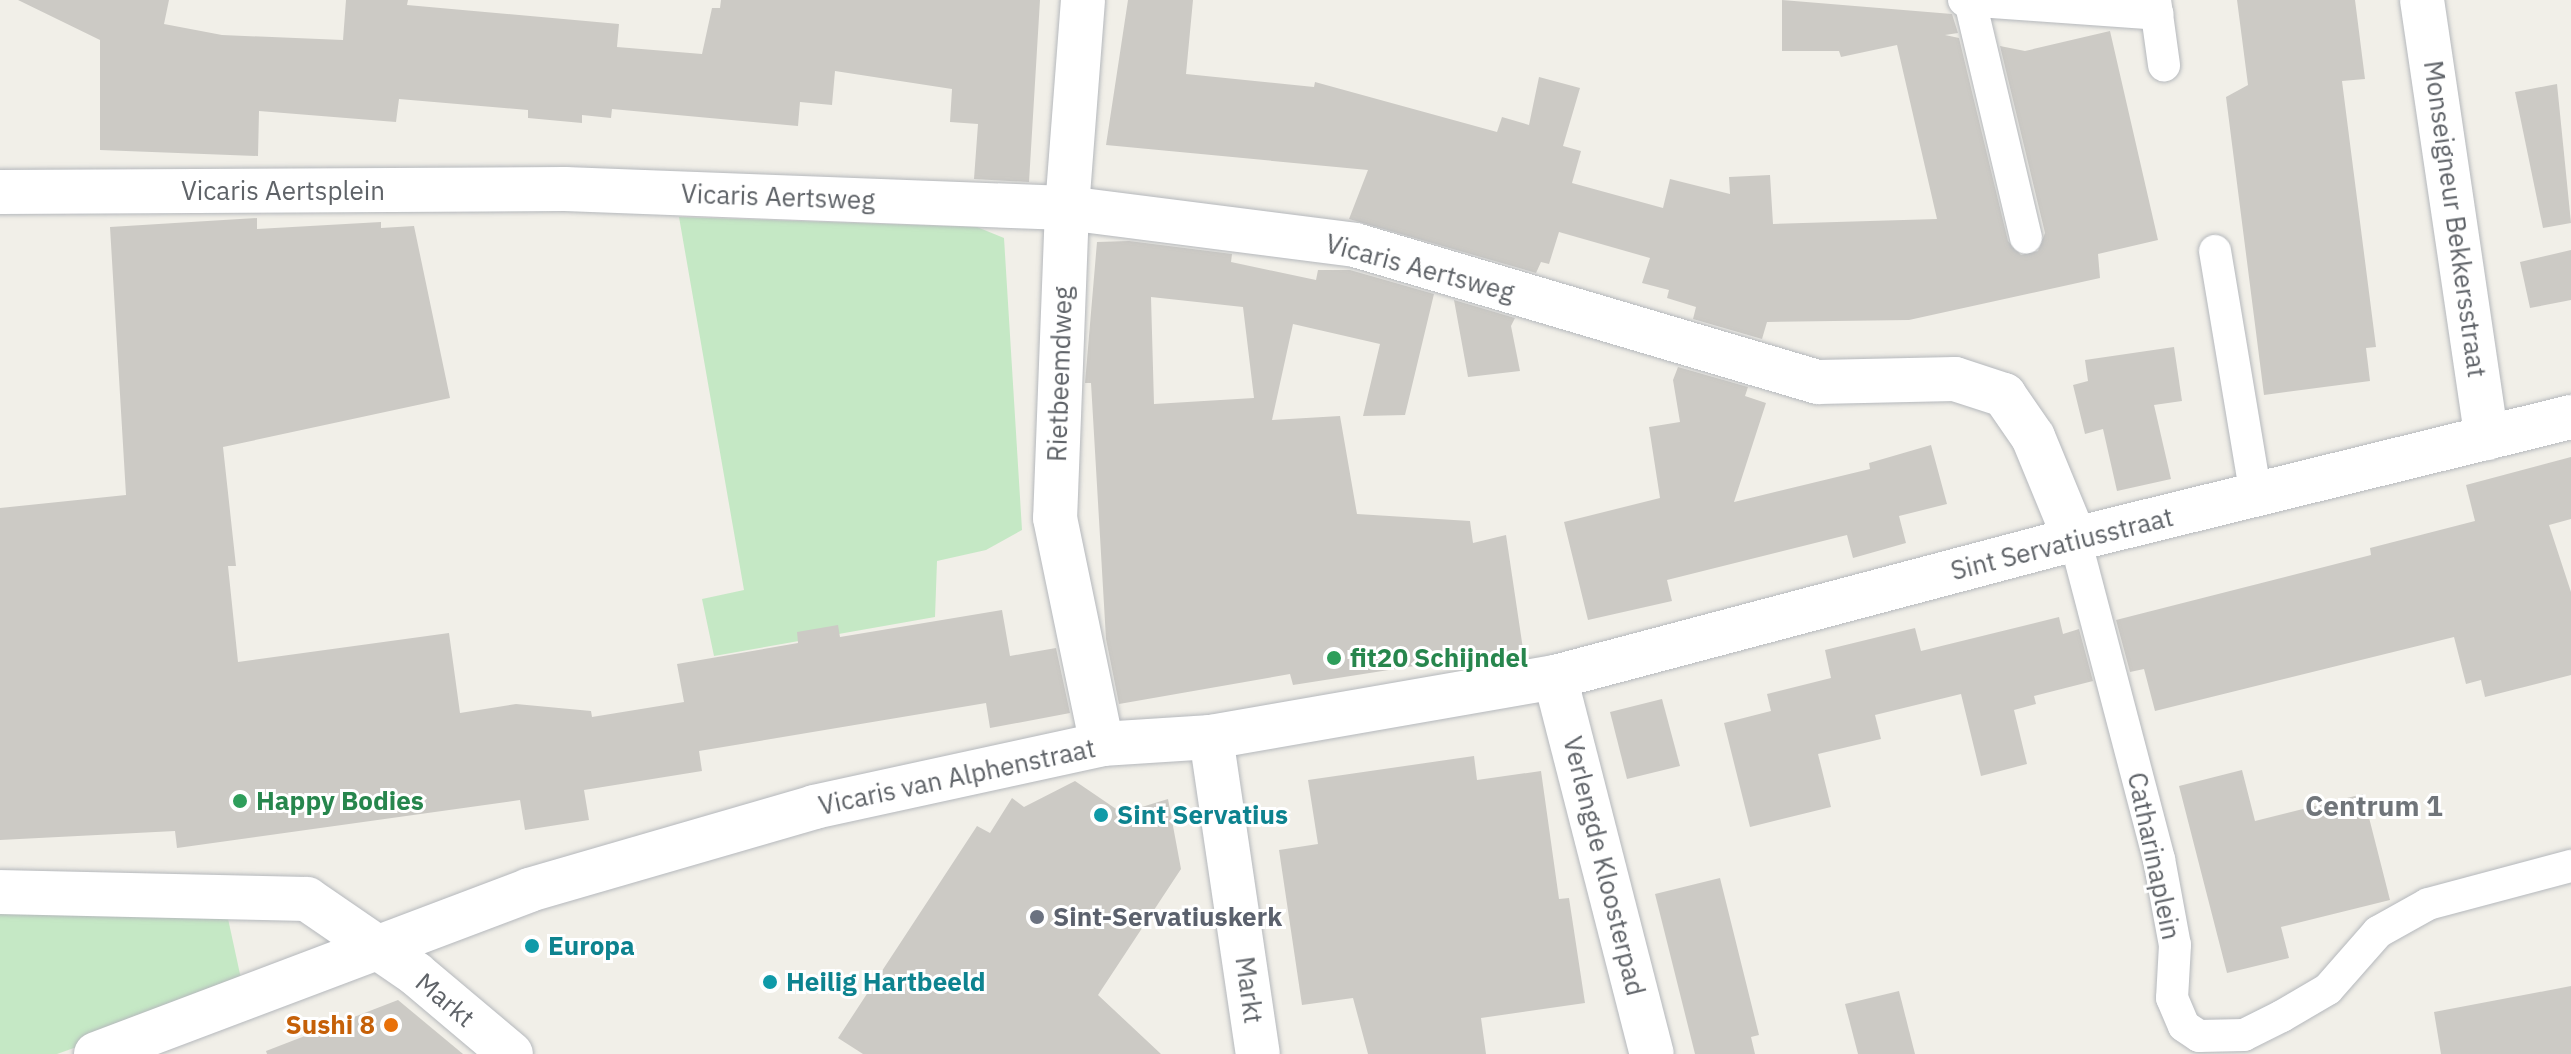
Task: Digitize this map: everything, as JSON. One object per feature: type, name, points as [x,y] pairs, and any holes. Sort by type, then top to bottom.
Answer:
[{"type":"street","name":"Rietbeemdweg","points":[[1083,0],[1067,208],[1055,518],[1102,744]]},
{"type":"street","name":"Monseigneur Bekkersstraat","points":[[2422,0],[2487,438]]},
{"type":"street","name":"Vicaris Aertsweg","points":[[565,189],[1067,208],[1355,245],[1818,382],[1955,379],[2004,395],[2033,437],[2075,539]]},
{"type":"street","name":"Vicaris Aertsplein","points":[[0,192],[565,189]]},
{"type":"street","name":"Sint Servatiusstraat","points":[[1555,677],[2075,539],[2571,417]]},
{"type":"street","name":"Vicaris van Alphenstraat","points":[[96,1054],[529,890],[814,807],[1102,744],[1211,737],[1555,677]]},
{"type":"street","name":"Verlengde Kloosterpad","points":[[1555,677],[1652,1054]]},
{"type":"street","name":"Markt","points":[[1211,737],[1258,1054]]},
{"type":"street","points":[[0,892],[307,899],[377,950]]},
{"type":"street","name":"Markt","points":[[377,950],[416,974],[511,1054]]},
{"type":"lane","points":[[1964,0],[2156,7],[2164,65]]},
{"type":"lane","points":[[1970,1],[2026,237]]},
{"type":"lane","points":[[2215,251],[2256,495]]},
{"type":"lane","name":"Catharinaplein","points":[[2075,539],[2159,859],[2175,945],[2172,998],[2184,1026],[2199,1036],[2244,1035],[2282,1016],[2328,989],[2378,932],[2428,904],[2571,866]]},
{"type":"green space","points":[[679,217],[977,227],[1004,238],[1022,530],[986,550],[937,561],[935,617],[714,656],[702,599],[744,590]]},
{"type":"green space","points":[[0,909],[227,914],[243,988],[57,1054],[0,1054]]},
{"type":"building","points":[[18,0],[169,0],[164,24],[222,35],[343,40],[346,0],[408,0],[407,5],[619,24],[617,47],[702,54],[712,8],[720,8],[721,0],[1040,0],[1029,182],[974,179],[978,124],[950,122],[952,89],[835,71],[832,105],[800,102],[798,126],[612,109],[611,118],[582,115],[582,123],[528,118],[528,110],[399,99],[396,122],[259,111],[258,156],[100,150],[100,40]]},
{"type":"building","points":[[1128,0],[1193,0],[1186,74],[1314,87],[1315,82],[1497,132],[1502,117],[1529,125],[1539,77],[1580,88],[1563,146],[1581,151],[1572,183],[1663,208],[1670,179],[1730,194],[1729,177],[1770,175],[1773,224],[1937,219],[1897,45],[1841,57],[1839,51],[1782,51],[1782,0],[1952,14],[1958,33],[1945,35],[1959,38],[2008,241],[2021,255],[2038,251],[2045,233],[2000,46],[2025,51],[2110,31],[2158,240],[2098,254],[2100,278],[1909,320],[1767,322],[1762,339],[1693,319],[1696,307],[1667,298],[1669,290],[1642,283],[1650,258],[1559,232],[1549,264],[1541,262],[1536,273],[1349,219],[1368,170],[1106,145]]},
{"type":"building","points":[[2237,0],[2355,0],[2365,79],[2342,81],[2376,347],[2366,348],[2370,381],[2264,395],[2226,97],[2248,85]]},
{"type":"building","points":[[2557,84],[2571,223],[2543,228],[2515,92]]},
{"type":"building","points":[[257,218],[257,229],[381,222],[381,228],[414,226],[450,398],[223,447],[236,566],[228,566],[238,662],[449,633],[460,713],[516,704],[591,711],[592,717],[684,702],[677,664],[798,643],[797,632],[838,625],[840,637],[1002,610],[1010,656],[1056,648],[1070,713],[990,728],[986,703],[699,751],[702,771],[584,790],[589,820],[525,830],[520,800],[177,848],[175,831],[0,840],[0,508],[126,495],[110,227]]},
{"type":"building","points":[[1129,241],[1232,254],[1231,262],[1316,280],[1318,270],[1350,270],[1434,294],[1405,415],[1363,416],[1380,344],[1293,324],[1272,420],[1340,416],[1357,514],[1470,521],[1473,543],[1506,535],[1523,649],[1293,685],[1290,674],[1119,704],[1106,639],[1091,383],[1085,383],[1097,242]],"holes":[[[1151,297],[1243,307],[1254,398],[1154,404]]]},
{"type":"building","points":[[2571,250],[2571,300],[2530,308],[2520,262]]},
{"type":"building","points":[[1454,300],[1515,318],[1511,326],[1520,371],[1468,377]]},
{"type":"building","points":[[2174,347],[2182,401],[2154,405],[2171,479],[2117,491],[2103,429],[2085,434],[2073,385],[2088,381],[2085,360]]},
{"type":"building","points":[[1678,367],[1748,387],[1745,396],[1766,403],[1734,502],[1870,469],[1869,463],[1931,445],[1947,504],[1899,516],[1906,543],[1853,558],[1847,535],[1667,580],[1672,601],[1588,620],[1564,522],[1660,498],[1649,427],[1680,422],[1673,380]]},
{"type":"building","points":[[2571,457],[2571,519],[2549,525],[2571,592],[2571,675],[2485,697],[2481,680],[2466,684],[2454,637],[2155,711],[2144,669],[2130,672],[2116,620],[2371,555],[2370,548],[2475,521],[2466,485]]},
{"type":"building","points":[[2059,617],[2063,634],[2079,629],[2093,681],[2034,696],[2036,704],[2014,710],[2027,764],[1981,776],[1961,694],[1875,715],[1881,739],[1818,754],[1831,807],[1750,827],[1724,723],[1771,711],[1767,694],[1831,678],[1825,650],[1915,628],[1921,651]]},
{"type":"building","points":[[1662,699],[1680,766],[1627,779],[1610,712]]},
{"type":"building","points":[[1474,756],[1477,780],[1541,771],[1559,899],[1569,898],[1585,1003],[1481,1018],[1486,1054],[1368,1054],[1353,998],[1302,1005],[1279,850],[1318,844],[1308,780]]},
{"type":"building","points":[[2242,770],[2255,821],[2363,794],[2390,900],[2281,927],[2289,958],[2227,973],[2179,786]]},
{"type":"building","name":"Sint-Servatiuskerk","points":[[1075,781],[1122,813],[1168,799],[1181,869],[1098,995],[1161,1054],[863,1054],[838,1038],[977,826],[990,833],[1012,798],[1024,807]]},
{"type":"building","points":[[1720,878],[1759,1035],[1751,1037],[1755,1054],[1695,1054],[1655,894]]},
{"type":"building","points":[[2571,986],[2571,1054],[2441,1054],[2434,1012]]},
{"type":"building","points":[[1899,991],[1915,1054],[1858,1054],[1845,1004]]},
{"type":"building","points":[[398,1000],[463,1054],[267,1054],[266,1051]]},
{"type":"place","name":"fit20 Schijndel","points":[[1334,658]]},
{"type":"place","name":"Happy Bodies","points":[[240,801]]},
{"type":"place","name":"Sint Servatius","points":[[1101,815]]},
{"type":"place","name":"Sint-Servatiuskerk","points":[[1037,917]]},
{"type":"place","name":"Europa","points":[[532,946]]},
{"type":"place","name":"Heilig Hartbeeld","points":[[770,982]]},
{"type":"place","name":"Sushi 8","points":[[391,1025]]},
{"type":"district","name":"Centrum 1","points":[[2374,806]]}]
